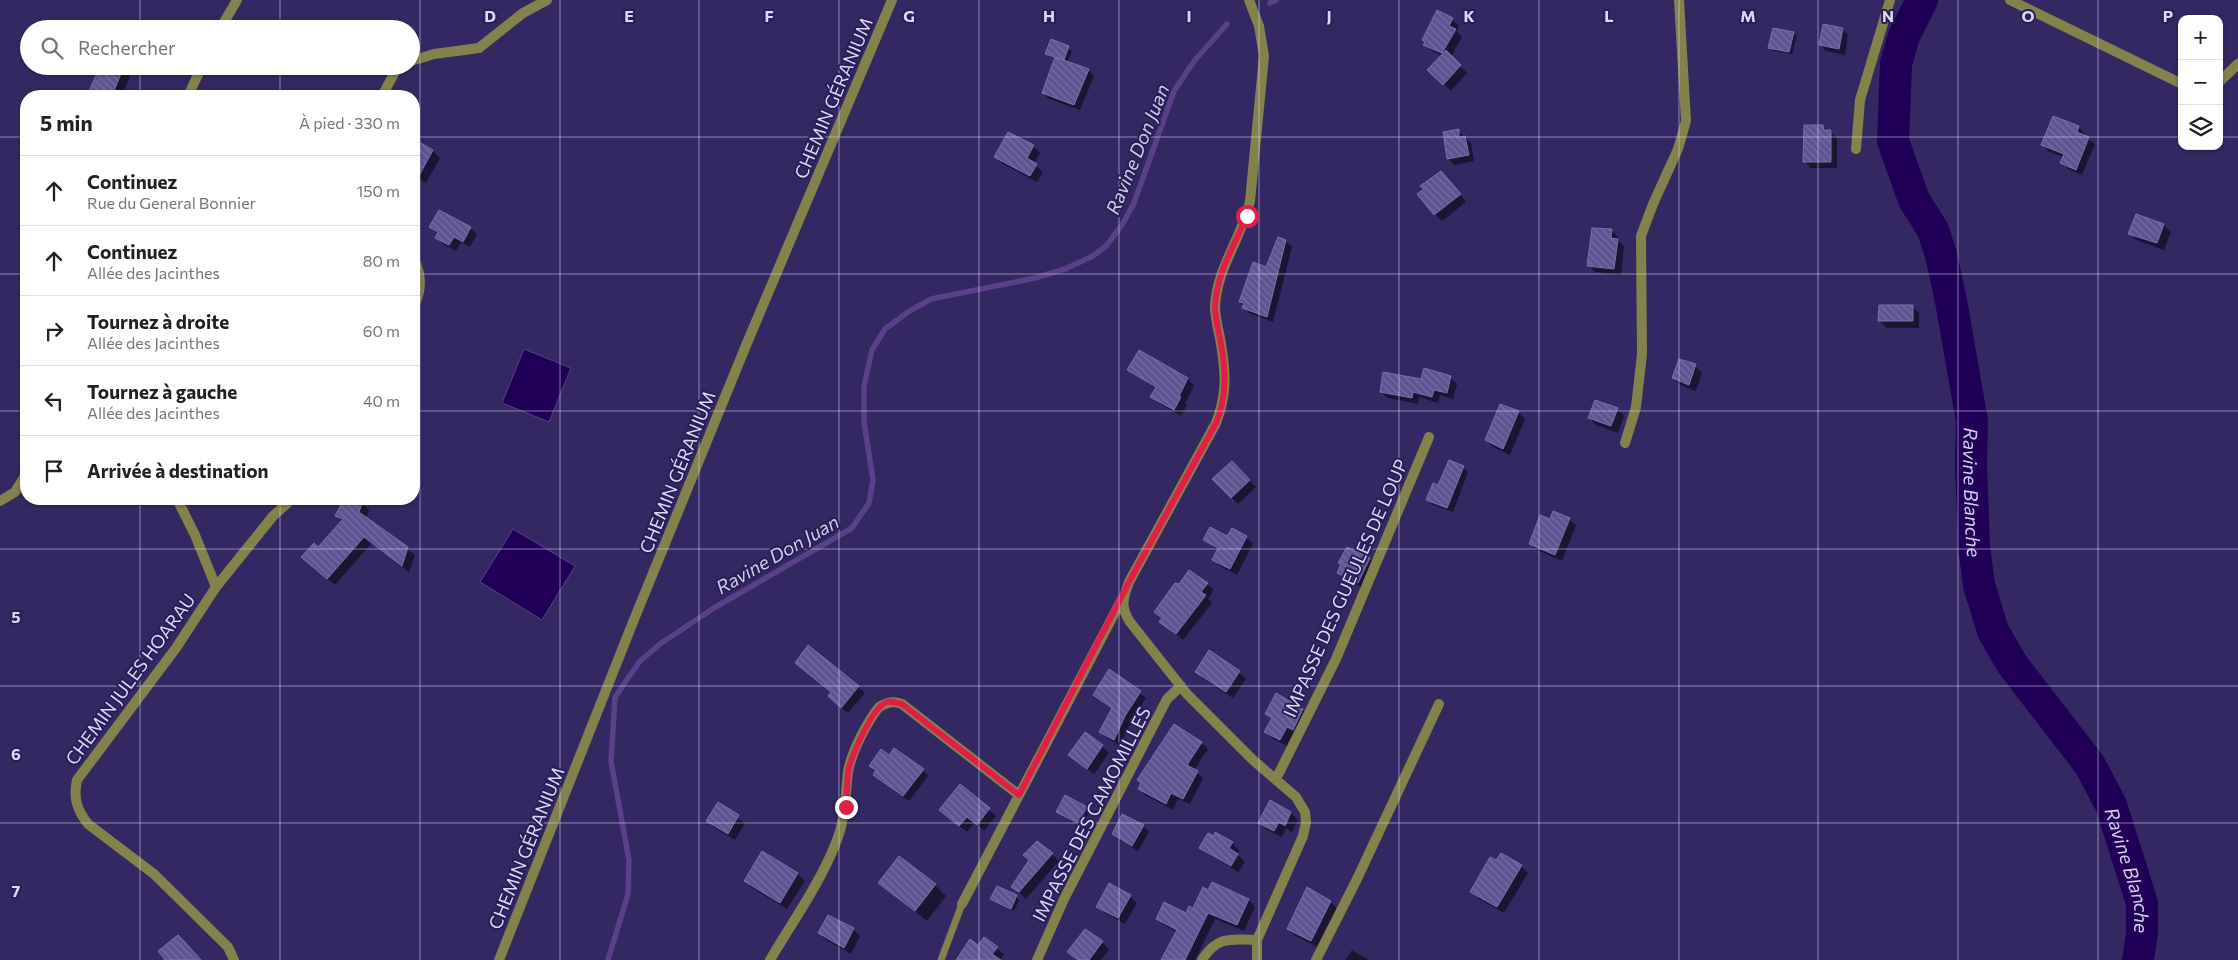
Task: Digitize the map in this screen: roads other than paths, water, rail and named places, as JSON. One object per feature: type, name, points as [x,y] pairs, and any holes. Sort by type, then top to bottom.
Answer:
[{"type":"street","points":[[225,20],[237,0]]},
{"type":"street","points":[[420,59],[434,54],[479,48],[523,13],[547,0]]},
{"type":"street","name":"CHEMIN GÉRANIUM","points":[[499,960],[633,622],[740,361],[892,0]]},
{"type":"street","points":[[962,904],[1124,595],[1129,582],[1216,423],[1224,404],[1226,383],[1215,306],[1220,278],[1234,241],[1247,216],[1264,66],[1259,26],[1249,0]]},
{"type":"street","points":[[1625,443],[1636,407],[1642,354],[1641,236],[1682,140],[1686,121],[1679,0]]},
{"type":"street","points":[[1856,149],[1860,100],[1890,0]]},
{"type":"street","points":[[2010,0],[2178,82]]},
{"type":"street","points":[[2223,78],[2238,64]]},
{"type":"street","points":[[191,90],[198,75]]},
{"type":"street","points":[[385,90],[393,75]]},
{"type":"street","points":[[420,276],[420,289]]},
{"type":"street","name":"IMPASSE DES GUEULES DE LOUP","points":[[1276,779],[1336,659],[1429,437]]},
{"type":"street","points":[[0,501],[15,492],[20,484]]},
{"type":"street","points":[[180,505],[195,535],[216,587]]},
{"type":"street","name":"CHEMIN JULES HOARAU","points":[[234,960],[228,947],[154,874],[88,824],[80,814],[76,804],[75,791],[77,780],[176,648],[216,587],[273,516],[285,505]]},
{"type":"street","points":[[1124,595],[1122,605],[1124,613],[1181,686],[1253,760],[1296,796],[1305,812],[1306,822],[1303,836],[1257,940],[1257,960]]},
{"type":"street","name":"IMPASSE DES CAMOMILLES","points":[[1037,960],[1064,899],[1168,699],[1181,686]]},
{"type":"street","points":[[770,960],[823,870],[837,839],[846,807],[848,771],[852,757],[879,707],[887,702],[902,704],[1019,795]]},
{"type":"street","points":[[1316,960],[1357,879],[1439,704]]},
{"type":"street","points":[[1202,960],[1209,949],[1220,941],[1257,940]]},
{"type":"lane","points":[[940,960],[962,904]]},
{"type":"waterway","name":"Ravine Don Juan","points":[[1270,3],[1276,0]]},
{"type":"waterway","name":"Ravine Blanche","points":[[1922,0],[1904,36],[1896,64],[1893,141],[1914,200],[1933,230],[1941,255],[1951,301],[1972,421],[1971,465],[1974,546],[1979,585],[1993,631],[2012,664],[2090,765],[2111,805],[2142,903],[2142,933],[2138,960]]},
{"type":"waterway","name":"Ravine Don Juan","points":[[608,960],[628,894],[629,860],[611,761],[615,697],[640,661],[660,644],[714,608],[852,528],[869,503],[873,480],[864,421],[864,386],[872,350],[885,329],[908,312],[931,299],[1035,278],[1065,269],[1093,256],[1106,246],[1122,225],[1134,203],[1174,91],[1195,60],[1227,24]]}]
